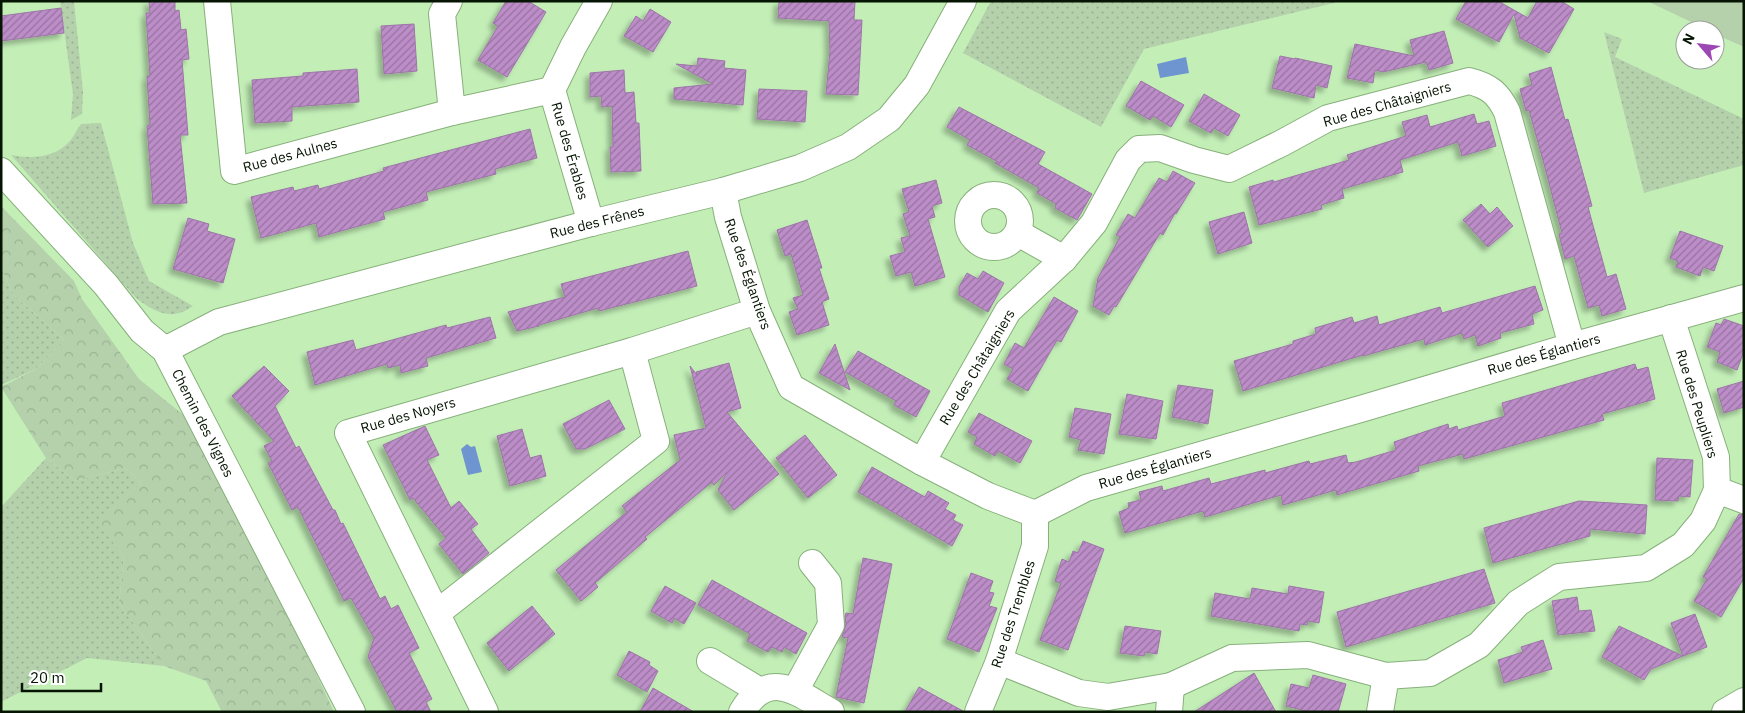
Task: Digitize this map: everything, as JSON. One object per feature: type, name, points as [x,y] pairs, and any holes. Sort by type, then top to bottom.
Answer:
[{"type":"street","name":"Rue des Aulnes","points":[[217,1],[234,171],[452,112],[552,90]]},
{"type":"street","points":[[449,1],[442,14],[452,112]]},
{"type":"street","name":"Rue des Érables","points":[[591,223],[552,90],[599,1]]},
{"type":"street","name":"Rue des Frênes","points":[[165,350],[219,322],[591,223],[723,191],[800,168],[848,147],[889,119],[917,85],[963,1]]},
{"type":"street","name":"Rue des Châtaigniers","points":[[922,462],[1008,311],[1064,259],[1094,223],[1128,160],[1139,149],[1160,148],[1194,160],[1229,169],[1328,118],[1469,81],[1482,84],[1494,92],[1502,100],[1508,112],[1572,346]]},
{"type":"street","name":"Chemin des Vignes","points":[[1,171],[106,285],[142,331],[165,350],[352,712]]},
{"type":"street","name":"Rue des Églantiers","points":[[723,191],[728,216],[757,311],[791,387],[922,462],[988,496],[1035,514],[1086,488],[1572,346],[1744,298]]},
{"type":"street","points":[[1018,233],[1064,259]]},
{"type":"street","name":"Rue des Noyers","points":[[485,712],[348,433],[632,350],[757,311]]},
{"type":"street","name":"Rue des Peupliers","points":[[998,661],[1079,693],[1108,697],[1171,686],[1232,658],[1308,655],[1386,676],[1430,673],[1479,645],[1518,603],[1559,578],[1646,568],[1683,545],[1703,521],[1717,490],[1716,456],[1671,318]]},
{"type":"street","points":[[436,613],[656,441],[632,350]]},
{"type":"street","points":[[1717,490],[1744,500]]},
{"type":"street","name":"Rue des Trembles","points":[[978,712],[998,661],[1035,546],[1035,514]]},
{"type":"street","points":[[795,691],[831,625],[828,583],[812,563]]},
{"type":"street","points":[[710,661],[760,691]]},
{"type":"street","points":[[1380,712],[1386,676]]},
{"type":"street","points":[[742,712],[746,704],[760,691],[775,686],[795,691],[831,712]]},
{"type":"street","points":[[1169,712],[1171,686]]},
{"type":"street","points":[[1725,712],[1744,701]]},
{"type":"green space","points":[[60,1],[74,1],[83,92],[82,114],[71,120],[73,94]]},
{"type":"green space","points":[[991,1],[1342,1],[1144,49],[1101,127],[963,53]]},
{"type":"green space","points":[[1647,1],[1744,1],[1744,47],[1725,38],[1725,20],[1687,20]]},
{"type":"green space","points":[[1604,32],[1622,39],[1615,57],[1744,119],[1744,165],[1644,193]]},
{"type":"green space","points":[[101,123],[133,243],[149,281],[193,306],[183,312],[173,314],[161,313],[135,297],[11,155],[35,157],[50,154],[64,147],[81,124]]},
{"type":"green space","points":[[1,206],[74,281],[82,299],[139,379],[186,417],[282,600],[334,712],[222,712],[206,681],[164,666],[119,603],[124,557],[97,521],[142,483],[125,468],[75,481],[46,458],[1,387],[36,369],[64,340],[13,294],[1,268]]},
{"type":"green space","points":[[1,268],[13,294],[64,340],[36,369],[1,385]]},
{"type":"green space","points":[[46,458],[75,481],[125,468],[142,483],[98,521],[124,557],[119,603],[164,666],[87,658],[1,702],[1,507]]},
{"type":"water","points":[[1186,57],[1189,73],[1160,78],[1157,64]]},
{"type":"water","points":[[467,444],[471,447],[475,446],[482,472],[468,475],[461,449]]},
{"type":"building","points":[[149,1],[175,1],[175,11],[179,10],[181,30],[186,29],[189,59],[182,60],[188,135],[180,135],[187,203],[153,204],[147,126],[150,125],[147,76],[150,76],[146,13],[150,13]]},
{"type":"building","points":[[506,1],[528,1],[546,12],[507,77],[478,60],[498,26],[493,23]]},
{"type":"building","points":[[779,1],[855,1],[854,20],[862,20],[858,95],[826,94],[830,51],[829,21],[778,18]]},
{"type":"building","points":[[1466,1],[1498,1],[1528,18],[1537,1],[1561,1],[1574,9],[1549,53],[1520,38],[1514,14],[1499,42],[1456,19]]},
{"type":"building","points":[[61,8],[64,33],[1,41],[1,16]]},
{"type":"building","points":[[650,9],[671,22],[653,52],[624,36],[636,16],[643,21]]},
{"type":"building","points":[[414,24],[417,71],[384,74],[381,26]]},
{"type":"building","points":[[1444,31],[1453,63],[1429,70],[1426,62],[1383,72],[1375,70],[1373,83],[1347,78],[1355,44],[1414,56],[1410,40]]},
{"type":"building","points":[[1280,56],[1332,66],[1327,88],[1316,85],[1314,98],[1272,88]]},
{"type":"building","points":[[698,58],[725,61],[724,68],[746,70],[743,105],[674,99],[674,88],[713,84],[676,64],[697,66]]},
{"type":"building","points":[[1551,67],[1565,120],[1568,119],[1592,206],[1588,207],[1607,277],[1616,274],[1626,309],[1602,316],[1599,305],[1588,308],[1574,256],[1565,259],[1559,234],[1562,233],[1544,164],[1529,110],[1526,111],[1520,89],[1532,85],[1529,74]]},
{"type":"building","points":[[357,69],[359,102],[292,107],[292,121],[255,123],[252,80],[303,76],[303,73]]},
{"type":"building","points":[[624,70],[625,93],[634,92],[636,123],[639,123],[641,171],[611,172],[610,147],[613,147],[612,106],[602,107],[601,96],[590,97],[590,73]]},
{"type":"building","points":[[1141,81],[1184,105],[1171,127],[1153,116],[1150,120],[1126,106]]},
{"type":"building","points":[[759,89],[807,91],[805,122],[757,119]]},
{"type":"building","points":[[1204,94],[1240,115],[1228,136],[1214,128],[1211,133],[1189,121]]},
{"type":"building","points":[[959,107],[1045,152],[1038,164],[1092,194],[1077,220],[1055,208],[1056,204],[1037,193],[1039,188],[967,145],[970,140],[947,127]]},
{"type":"building","points":[[1474,114],[1477,124],[1489,121],[1496,146],[1462,156],[1458,142],[1400,160],[1403,172],[1342,189],[1344,198],[1321,205],[1322,209],[1259,225],[1249,187],[1273,180],[1274,182],[1349,160],[1347,155],[1406,136],[1402,122],[1427,115],[1430,127]]},
{"type":"building","points":[[530,129],[537,158],[495,169],[496,174],[426,192],[428,200],[383,212],[385,219],[319,237],[316,223],[261,238],[251,197],[293,187],[294,191],[318,185],[319,189],[384,171],[383,168]]},
{"type":"building","points":[[1173,171],[1195,183],[1163,235],[1160,233],[1116,307],[1114,306],[1109,315],[1093,306],[1098,278],[1120,237],[1116,235],[1128,214],[1135,218],[1159,178],[1167,182]]},
{"type":"building","points":[[936,180],[942,203],[932,206],[935,217],[928,219],[945,277],[915,286],[911,272],[896,276],[890,256],[905,252],[901,238],[910,236],[903,214],[909,212],[902,189]]},
{"type":"building","points":[[1481,204],[1490,214],[1497,207],[1513,226],[1488,247],[1463,220]]},
{"type":"building","points":[[1244,212],[1252,243],[1218,254],[1209,222]]},
{"type":"building","points":[[188,218],[209,224],[207,231],[235,239],[223,283],[173,269]]},
{"type":"building","points":[[807,220],[822,268],[819,268],[829,299],[822,302],[829,325],[797,335],[789,312],[798,309],[793,298],[803,295],[791,254],[785,256],[777,230]]},
{"type":"building","points":[[1680,231],[1723,246],[1714,271],[1703,267],[1700,276],[1676,267],[1678,261],[1670,258]]},
{"type":"building","points":[[688,251],[697,286],[599,311],[598,308],[517,331],[508,312],[565,297],[561,284]]},
{"type":"building","points":[[983,271],[1004,283],[988,312],[959,295],[959,287],[967,273],[978,279]]},
{"type":"building","points":[[1535,286],[1543,310],[1532,314],[1534,324],[1500,333],[1501,338],[1478,346],[1475,335],[1464,339],[1462,333],[1425,345],[1424,339],[1243,391],[1234,361],[1293,344],[1293,341],[1316,334],[1315,328],[1352,317],[1354,323],[1377,316],[1379,325],[1440,307],[1442,313]]},
{"type":"building","points":[[1054,297],[1078,311],[1061,342],[1057,340],[1028,391],[1007,379],[1013,369],[1004,364],[1015,343],[1024,348]]},
{"type":"building","points":[[490,317],[496,338],[426,358],[428,366],[401,373],[400,365],[388,368],[387,364],[315,385],[307,352],[353,340],[356,350],[446,325],[447,328]]},
{"type":"building","points":[[1724,319],[1744,326],[1744,351],[1737,370],[1717,362],[1720,352],[1707,347],[1716,323],[1721,325]]},
{"type":"building","points":[[835,344],[850,390],[819,373]]},
{"type":"building","points":[[858,351],[930,391],[916,417],[894,405],[896,401],[845,372]]},
{"type":"building","points":[[729,363],[741,408],[727,412],[779,474],[734,510],[718,490],[727,472],[714,485],[712,482],[645,537],[647,539],[595,583],[598,587],[581,601],[556,570],[627,512],[622,506],[680,460],[674,435],[706,428],[690,366],[697,375],[696,372]]},
{"type":"building","points":[[1635,364],[1637,370],[1648,367],[1655,399],[1602,414],[1604,420],[1464,459],[1463,454],[1418,466],[1419,471],[1337,495],[1336,490],[1283,505],[1281,495],[1205,517],[1203,511],[1125,533],[1119,512],[1129,508],[1128,503],[1141,500],[1139,492],[1162,486],[1163,491],[1209,478],[1211,484],[1265,470],[1265,473],[1309,461],[1310,464],[1346,455],[1348,463],[1356,462],[1396,450],[1394,442],[1448,424],[1449,429],[1457,426],[1458,430],[1505,416],[1502,403]]},
{"type":"building","points":[[264,366],[289,391],[275,406],[296,448],[299,446],[341,524],[343,523],[380,599],[385,596],[391,609],[398,605],[419,648],[409,653],[432,699],[426,702],[431,712],[397,712],[368,657],[374,638],[351,598],[344,601],[298,507],[292,510],[268,463],[272,461],[264,446],[274,441],[232,396]]},
{"type":"building","points":[[1744,381],[1744,407],[1724,413],[1717,389]]},
{"type":"building","points":[[1178,385],[1213,390],[1208,424],[1172,417]]},
{"type":"building","points":[[1127,394],[1163,401],[1156,439],[1119,434]]},
{"type":"building","points":[[609,400],[625,429],[585,449],[576,449],[563,424]]},
{"type":"building","points":[[1075,408],[1111,414],[1104,454],[1078,450],[1081,440],[1069,437]]},
{"type":"building","points":[[979,413],[1032,441],[1020,463],[998,451],[995,456],[974,444],[977,437],[968,432]]},
{"type":"building","points":[[425,426],[439,455],[427,460],[451,508],[459,501],[478,524],[471,529],[489,553],[463,574],[439,544],[446,538],[413,498],[410,500],[383,445]]},
{"type":"building","points":[[522,429],[530,458],[541,455],[546,476],[510,486],[497,436]]},
{"type":"building","points":[[805,435],[837,475],[808,498],[776,458]]},
{"type":"building","points":[[1657,458],[1693,460],[1690,497],[1679,496],[1678,501],[1655,500]]},
{"type":"building","points":[[872,467],[925,497],[928,491],[949,503],[945,509],[956,515],[953,520],[963,525],[952,546],[858,492]]},
{"type":"building","points":[[1579,501],[1647,505],[1645,534],[1590,529],[1590,536],[1493,563],[1484,528]]},
{"type":"building","points":[[1739,514],[1744,515],[1744,578],[1721,617],[1694,601],[1707,579],[1703,577]]},
{"type":"building","points":[[1083,541],[1104,549],[1068,650],[1040,640],[1061,583],[1055,581],[1062,559],[1069,562],[1073,551],[1078,553]]},
{"type":"building","points":[[863,558],[892,564],[864,703],[836,697],[848,638],[842,637],[846,624],[845,616],[846,613],[853,614]]},
{"type":"building","points":[[1484,569],[1495,603],[1346,647],[1337,612]]},
{"type":"building","points":[[971,573],[993,581],[989,592],[994,593],[989,606],[997,608],[979,652],[947,639]]},
{"type":"building","points":[[712,580],[807,633],[796,654],[784,647],[782,652],[772,647],[768,652],[747,641],[750,634],[698,605]]},
{"type":"building","points":[[665,586],[696,603],[684,624],[674,618],[672,623],[651,611]]},
{"type":"building","points":[[1289,586],[1324,592],[1319,623],[1308,621],[1307,625],[1300,624],[1299,631],[1211,616],[1215,593],[1250,599],[1252,588],[1288,594]]},
{"type":"building","points":[[1577,597],[1579,611],[1591,610],[1595,631],[1558,635],[1552,601]]},
{"type":"building","points":[[532,606],[555,634],[509,671],[487,643]]},
{"type":"building","points":[[1695,614],[1707,647],[1683,656],[1671,623]]},
{"type":"building","points":[[1125,626],[1161,631],[1157,654],[1145,652],[1144,656],[1120,653]]},
{"type":"building","points":[[1619,626],[1683,656],[1651,669],[1644,680],[1602,657]]},
{"type":"building","points":[[1543,640],[1552,669],[1504,683],[1498,660],[1523,652],[1521,647]]},
{"type":"building","points":[[629,651],[650,662],[649,665],[658,671],[647,692],[617,675]]},
{"type":"building","points":[[1254,673],[1276,712],[1194,712],[1245,679]]},
{"type":"building","points":[[1313,675],[1346,684],[1338,712],[1310,712],[1286,706],[1291,684],[1309,688]]},
{"type":"building","points":[[919,687],[963,711],[963,712],[905,712]]},
{"type":"building","points":[[653,688],[694,712],[640,712]]}]
